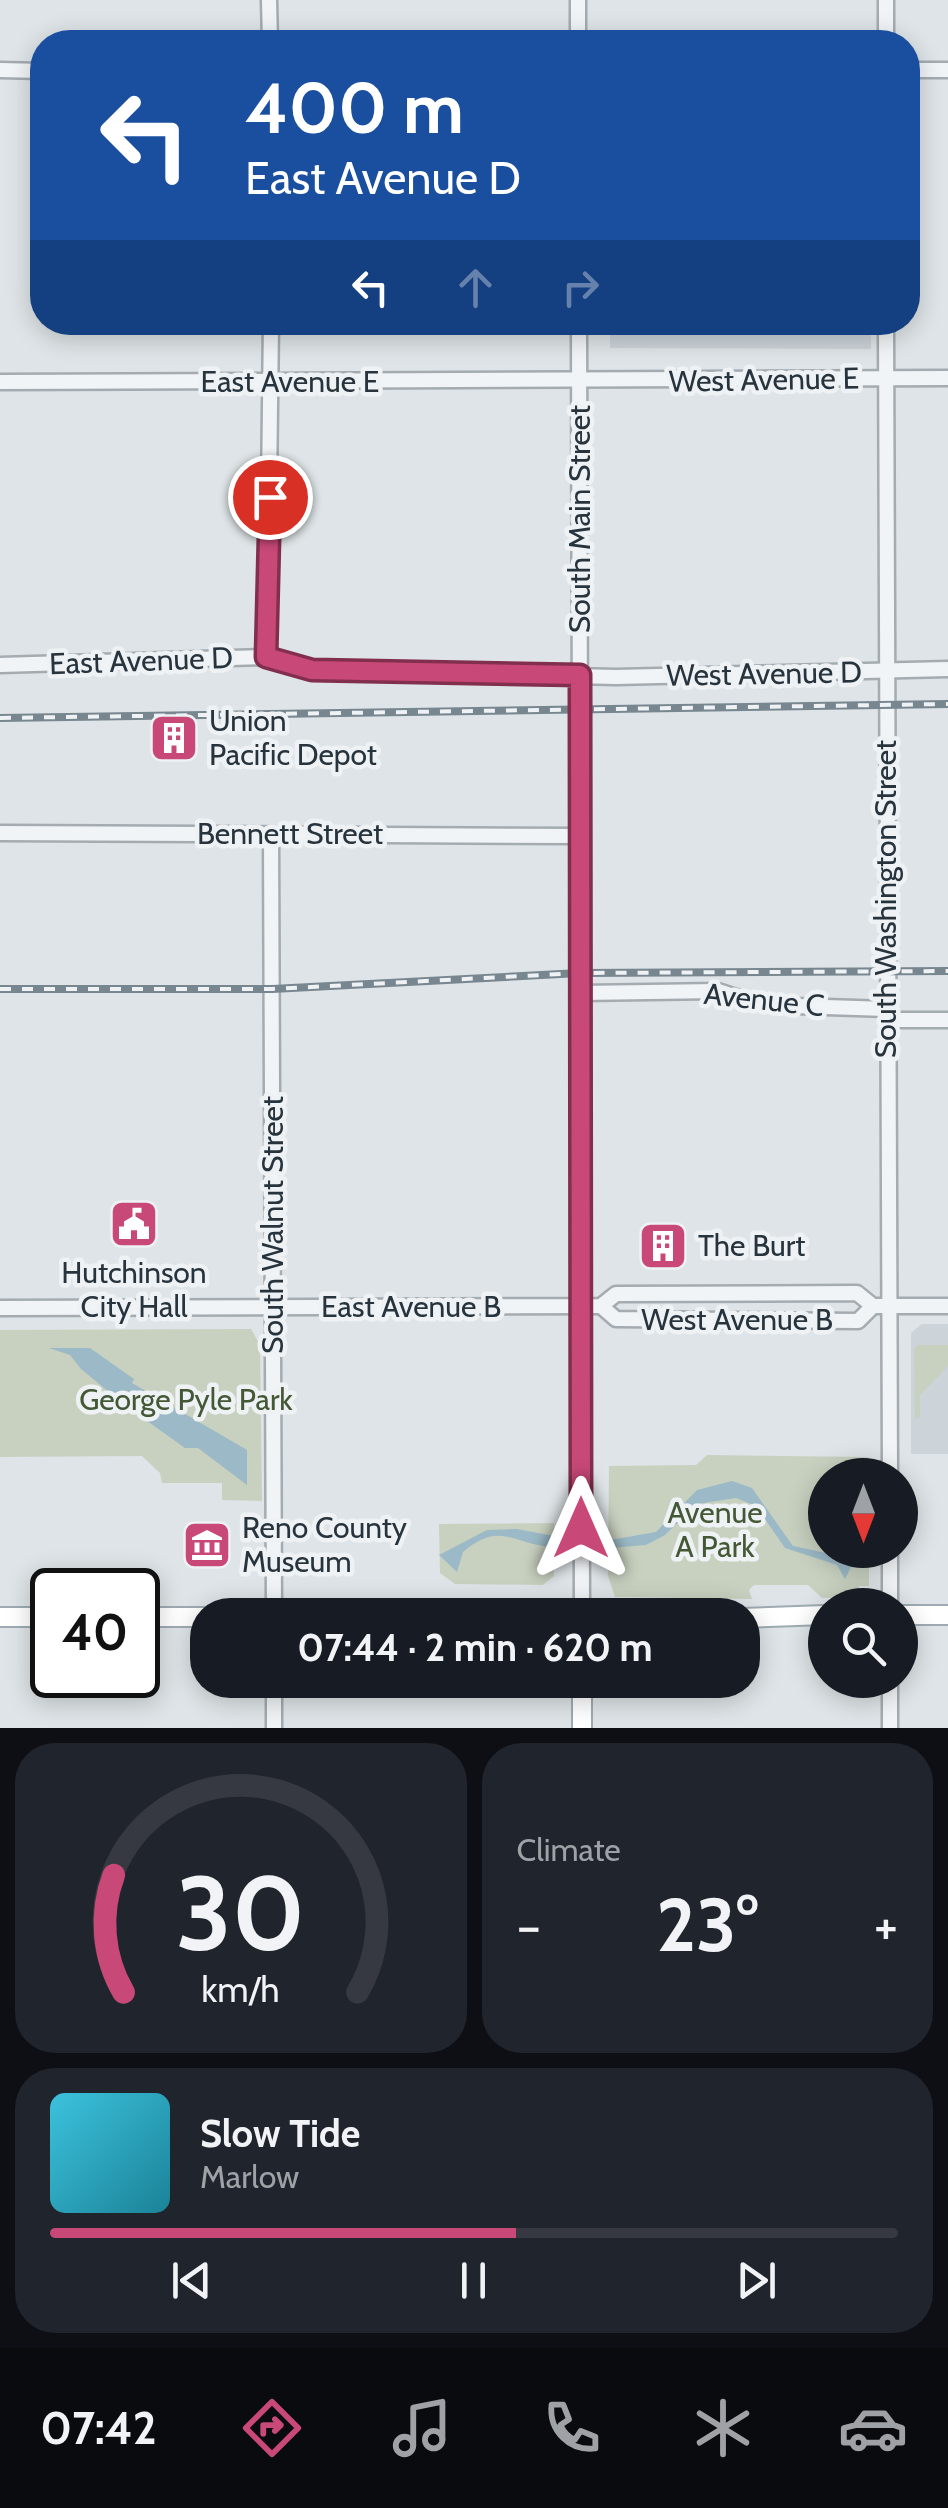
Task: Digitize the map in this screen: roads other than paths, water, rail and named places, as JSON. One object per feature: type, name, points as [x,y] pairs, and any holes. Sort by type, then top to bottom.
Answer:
[{"type":"main road","points":[[918,1615],[948,1615]]},
{"type":"main road","points":[[760,1618],[808,1616]]},
{"type":"main road","points":[[0,1617],[30,1617]]},
{"type":"main road","points":[[160,1617],[190,1617]]},
{"type":"main road","points":[[582,1698],[582,1728]]},
{"type":"street","points":[[270,0],[270,30]]},
{"type":"street","points":[[578,0],[578,30]]},
{"type":"street","points":[[886,0],[886,30]]},
{"type":"street","points":[[0,70],[30,71]]},
{"type":"street","points":[[920,70],[948,70]]},
{"type":"street","points":[[266,657],[271,335]]},
{"type":"street","name":"South Main Street","points":[[579,335],[582,1598]]},
{"type":"street","name":"South Washington Street","points":[[886,335],[890,1458]]},
{"type":"street","name":"West Avenue E","points":[[580,382],[948,378]]},
{"type":"street","name":"East Avenue E","points":[[0,382],[580,382]]},
{"type":"street","name":"East Avenue D","points":[[0,665],[266,657],[312,670],[580,675]]},
{"type":"street","name":"West Avenue D","points":[[580,675],[948,669]]},
{"type":"street","name":"Bennett Street","points":[[0,834],[580,836]]},
{"type":"street","name":"South Walnut Street","points":[[272,835],[274,1598]]},
{"type":"street","name":"Avenue C","points":[[581,993],[718,991],[744,1000],[948,1020]]},
{"type":"street","name":"West Avenue B","points":[[581,1307],[601,1306],[616,1294],[724,1293],[857,1293],[873,1306],[948,1306]]},
{"type":"street","name":"West Avenue B","points":[[601,1306],[616,1319],[858,1320],[873,1306]]},
{"type":"street","name":"East Avenue B","points":[[0,1308],[581,1307]]},
{"type":"street","points":[[274,1698],[274,1728]]},
{"type":"street","points":[[890,1698],[890,1728]]},
{"type":"water","points":[[49,1348],[90,1348],[134,1379],[132,1383],[247,1450],[247,1485],[198,1448],[185,1448],[126,1406],[70,1355]]},
{"type":"water","points":[[732,1481],[752,1488],[793,1546],[808,1549],[808,1556],[785,1548],[756,1506],[736,1498],[697,1504],[665,1535],[646,1545],[610,1548],[610,1540],[656,1532],[697,1490]]},
{"type":"water","points":[[517,1529],[554,1536],[554,1547],[488,1537],[463,1552],[457,1572],[439,1555],[487,1530]]},
{"type":"water","points":[[839,1568],[850,1568],[845,1579]]},
{"type":"waterway","points":[[553,1542],[578,1544]]},
{"type":"waterway","points":[[588,1544],[613,1546]]},
{"type":"railway","points":[[0,718],[948,704]]},
{"type":"railway","points":[[0,989],[272,989],[580,973],[948,971]]},
{"type":"place","name":"Union Pacific Depot","points":[[174,738]]},
{"type":"place","name":"Hutchinson City Hall","points":[[134,1224]]},
{"type":"place","name":"The Burt","points":[[663,1246]]},
{"type":"place","name":"Reno County Museum","points":[[207,1545]]},
{"type":"park label","name":"George Pyle Park","points":[[186,1400]]},
{"type":"park label","name":"Avenue A Park","points":[[715,1530]]}]
